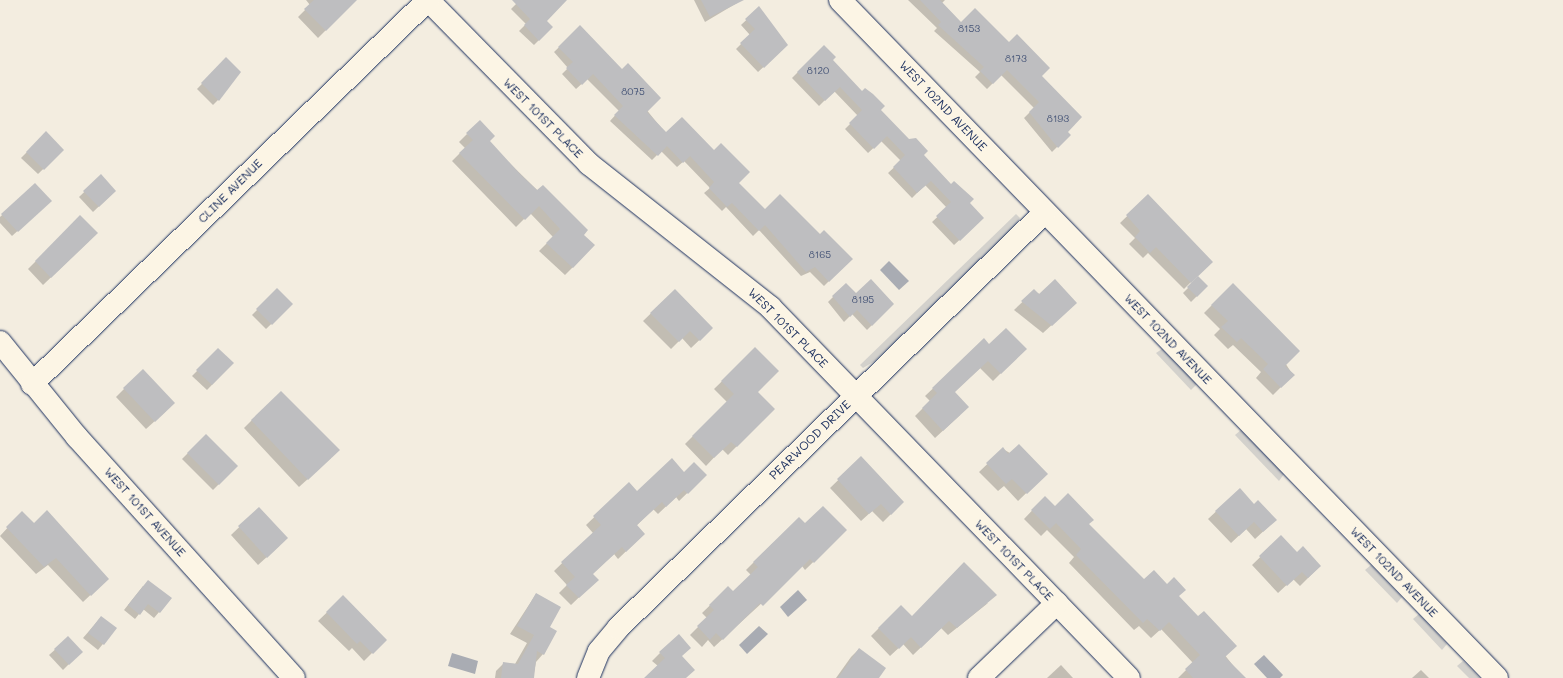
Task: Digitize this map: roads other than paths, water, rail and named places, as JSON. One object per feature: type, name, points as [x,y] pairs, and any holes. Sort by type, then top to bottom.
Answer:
[{"type":"street","name":"CLINE AVENUE","points":[[32,384],[428,0]]},
{"type":"street","name":"WEST 101ST PLACE","points":[[428,0],[567,144],[628,197],[746,286],[1129,678]]},
{"type":"street","name":"WEST 102ND AVENUE","points":[[840,0],[1497,678]]},
{"type":"street","name":"PEARWOOD DRIVE","points":[[588,678],[600,651],[618,628],[1045,212]]},
{"type":"street","name":"WEST 101ST AVENUE","points":[[0,342],[32,384],[294,678]]},
{"type":"street","points":[[979,678],[1056,603]]}]
